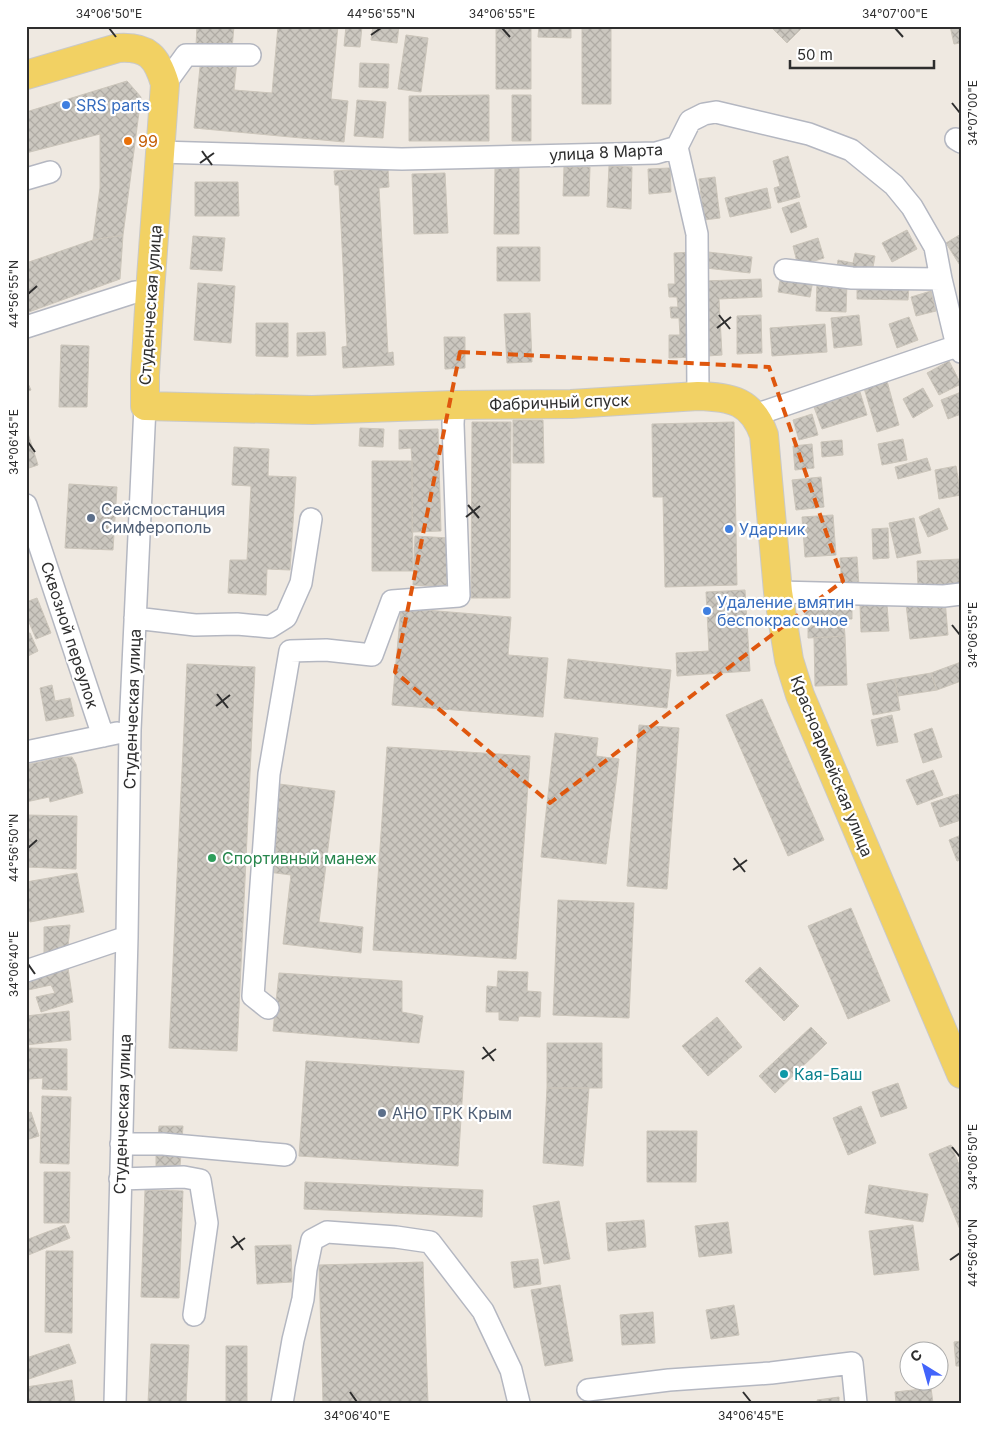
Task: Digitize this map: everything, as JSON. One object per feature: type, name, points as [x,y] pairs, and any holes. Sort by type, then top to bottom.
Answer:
[{"type":"main road","name":"Студенческая улица","points":[[26,75],[118,48],[130,47],[147,52],[155,59],[161,70],[165,84],[150,292],[145,406]]},
{"type":"main road","name":"Фабричный спуск","points":[[145,406],[312,410],[571,404],[698,396],[731,399],[755,414]]},
{"type":"main road","name":"Красноармейская улица","points":[[755,414],[764,435],[778,592],[789,660],[800,696],[961,1074]]},
{"type":"street","points":[[165,84],[186,55],[250,55]]},
{"type":"street","name":"улица 8 Марта","points":[[160,152],[402,159],[656,153],[677,147],[690,121],[704,114],[716,112],[808,134],[851,150],[894,185],[912,207],[935,247],[959,349]]},
{"type":"street","points":[[677,147],[697,234],[698,396]]},
{"type":"street","points":[[26,179],[50,172]]},
{"type":"street","points":[[785,270],[852,278],[941,279]]},
{"type":"street","points":[[26,326],[135,292],[150,292]]},
{"type":"street","points":[[755,414],[959,349]]},
{"type":"street","name":"Студенческая улица","points":[[115,1403],[120,1144],[127,937],[130,730],[145,406]]},
{"type":"street","points":[[290,651],[326,650],[372,655],[392,601],[460,596],[454,406]]},
{"type":"street","name":"Сквозной переулок","points":[[26,505],[104,736]]},
{"type":"street","points":[[135,618],[195,624],[270,626],[286,617],[301,583],[311,519]]},
{"type":"street","points":[[778,592],[944,596],[961,594]]},
{"type":"street","points":[[268,1008],[253,996],[270,774],[290,651],[270,626]]},
{"type":"street","points":[[26,752],[130,730]]},
{"type":"street","points":[[26,971],[127,937]]},
{"type":"street","points":[[120,1144],[163,1144],[285,1155]]},
{"type":"street","points":[[120,1179],[184,1177],[200,1180],[207,1223],[194,1315]]},
{"type":"street","points":[[282,1403],[293,1340],[303,1299],[306,1269],[312,1240],[327,1232],[396,1237],[430,1242],[483,1311],[511,1370],[519,1403]]},
{"type":"street","points":[[588,1390],[669,1380],[852,1363],[856,1403]]},
{"type":"highlighted area","points":[[460,352],[769,367],[843,581],[550,803],[395,672]]},
{"type":"building","points":[[197,26],[234,26],[232,49],[196,46]]},
{"type":"building","points":[[278,26],[338,26],[331,99],[348,101],[344,142],[194,128],[201,57],[237,60],[234,90],[272,93]]},
{"type":"building","points":[[346,26],[362,26],[360,47],[344,46]]},
{"type":"building","points":[[373,26],[399,26],[397,43],[371,40]]},
{"type":"building","points":[[496,26],[531,26],[531,89],[496,89]]},
{"type":"building","points":[[539,26],[571,26],[571,38],[538,37]]},
{"type":"building","points":[[582,26],[611,26],[611,104],[582,104]]},
{"type":"building","points":[[770,26],[804,26],[787,43]]},
{"type":"building","points":[[950,26],[961,26],[961,43],[954,44]]},
{"type":"building","points":[[406,35],[428,38],[421,92],[398,89]]},
{"type":"building","points":[[360,63],[389,64],[388,88],[359,87]]},
{"type":"building","points":[[127,81],[141,97],[123,235],[93,240],[100,188],[100,134],[26,153],[26,112]]},
{"type":"building","points":[[489,95],[489,141],[409,141],[409,96]]},
{"type":"building","points":[[512,95],[531,95],[531,141],[512,141]]},
{"type":"building","points":[[357,100],[386,102],[383,138],[354,136]]},
{"type":"building","points":[[788,156],[800,197],[778,203],[774,188],[780,186],[773,161]]},
{"type":"building","points":[[609,166],[632,167],[631,209],[607,207]]},
{"type":"building","points":[[564,167],[590,167],[589,196],[563,196]]},
{"type":"building","points":[[388,168],[389,187],[379,188],[388,353],[393,352],[394,365],[343,368],[342,347],[347,346],[339,185],[335,185],[334,171]]},
{"type":"building","points":[[495,168],[519,168],[519,234],[494,234]]},
{"type":"building","points":[[670,168],[671,192],[649,194],[648,169]]},
{"type":"building","points":[[445,173],[448,233],[414,234],[412,174]]},
{"type":"building","points":[[715,177],[720,218],[704,220],[699,179]]},
{"type":"building","points":[[195,182],[238,182],[239,216],[195,216]]},
{"type":"building","points":[[767,188],[771,208],[730,217],[725,198]]},
{"type":"building","points":[[799,202],[807,227],[791,233],[782,208]]},
{"type":"building","points":[[907,230],[917,249],[892,262],[882,243]]},
{"type":"building","points":[[961,234],[961,267],[946,243]]},
{"type":"building","points":[[123,235],[120,279],[26,313],[26,263],[93,240]]},
{"type":"building","points":[[193,236],[225,238],[222,271],[190,269]]},
{"type":"building","points":[[818,238],[824,258],[798,266],[793,246]]},
{"type":"building","points":[[497,247],[540,247],[540,281],[497,281]]},
{"type":"building","points":[[694,252],[697,357],[669,358],[669,335],[680,335],[679,318],[671,318],[670,307],[678,307],[677,297],[669,297],[668,284],[675,284],[674,253]]},
{"type":"building","points":[[708,252],[752,257],[750,273],[706,268]]},
{"type":"building","points":[[855,253],[875,256],[872,273],[837,268],[838,260],[853,263]]},
{"type":"building","points":[[781,275],[813,280],[810,297],[778,292]]},
{"type":"building","points":[[761,279],[762,297],[719,299],[722,355],[707,356],[703,281]]},
{"type":"building","points":[[817,282],[847,283],[846,312],[816,311]]},
{"type":"building","points":[[198,283],[235,286],[231,343],[194,340]]},
{"type":"building","points":[[857,284],[909,285],[908,300],[857,299]]},
{"type":"building","points":[[931,291],[936,311],[916,316],[911,297]]},
{"type":"building","points":[[530,313],[532,362],[507,363],[504,314]]},
{"type":"building","points":[[761,315],[762,353],[737,354],[737,316]]},
{"type":"building","points":[[859,315],[862,345],[834,348],[831,318]]},
{"type":"building","points":[[909,317],[918,340],[897,348],[889,324]]},
{"type":"building","points":[[256,323],[288,323],[288,357],[256,356]]},
{"type":"building","points":[[825,324],[827,352],[772,356],[770,328]]},
{"type":"building","points":[[325,332],[326,355],[297,356],[297,333]]},
{"type":"building","points":[[444,337],[465,337],[465,368],[445,369]]},
{"type":"building","points":[[61,345],[89,346],[87,407],[59,407]]},
{"type":"building","points":[[949,361],[961,384],[939,395],[927,373]]},
{"type":"building","points":[[26,379],[31,390],[26,392]]},
{"type":"building","points":[[887,381],[899,425],[877,432],[864,388]]},
{"type":"building","points":[[923,388],[933,406],[913,418],[903,399]]},
{"type":"building","points":[[860,392],[867,415],[822,429],[814,407]]},
{"type":"building","points":[[961,392],[961,414],[948,419],[941,400]]},
{"type":"building","points":[[812,414],[818,435],[799,440],[793,420]]},
{"type":"building","points":[[513,420],[543,420],[544,463],[513,463]]},
{"type":"building","points":[[472,422],[511,422],[510,598],[471,598]]},
{"type":"building","points":[[734,422],[737,585],[665,587],[663,497],[653,497],[652,424]]},
{"type":"building","points":[[26,427],[38,465],[26,469]]},
{"type":"building","points":[[360,428],[384,429],[383,447],[359,446]]},
{"type":"building","points":[[438,429],[441,531],[412,532],[411,448],[399,449],[399,430]]},
{"type":"building","points":[[903,439],[907,460],[882,465],[878,444]]},
{"type":"building","points":[[842,440],[843,455],[822,457],[821,442]]},
{"type":"building","points":[[812,444],[814,468],[795,470],[793,446]]},
{"type":"building","points":[[234,447],[269,449],[268,476],[296,477],[290,570],[267,569],[266,595],[228,593],[230,560],[247,560],[251,486],[232,485]]},
{"type":"building","points":[[927,458],[931,470],[898,479],[895,467]]},
{"type":"building","points":[[372,461],[412,461],[413,571],[372,571]]},
{"type":"building","points":[[956,466],[961,495],[939,499],[935,470]]},
{"type":"building","points":[[821,477],[824,507],[796,510],[792,480]]},
{"type":"building","points":[[69,484],[117,487],[113,550],[65,548]]},
{"type":"building","points":[[939,508],[948,529],[928,537],[919,517]]},
{"type":"building","points":[[833,515],[836,555],[805,557],[802,517]]},
{"type":"building","points":[[914,518],[921,553],[897,558],[889,523]]},
{"type":"building","points":[[888,528],[889,558],[873,559],[872,529]]},
{"type":"building","points":[[415,536],[449,538],[447,587],[413,585]]},
{"type":"building","points":[[857,557],[859,586],[842,587],[840,558]]},
{"type":"building","points":[[961,559],[961,585],[918,587],[917,561]]},
{"type":"building","points":[[745,590],[750,671],[677,676],[676,653],[709,651],[706,592]]},
{"type":"building","points":[[37,598],[51,633],[36,639],[26,615],[26,602]]},
{"type":"building","points":[[945,600],[948,635],[910,639],[906,604]]},
{"type":"building","points":[[805,601],[852,601],[852,619],[805,619]]},
{"type":"building","points":[[887,604],[889,631],[861,632],[860,605]]},
{"type":"building","points":[[401,608],[511,617],[508,655],[548,658],[543,717],[392,705]]},
{"type":"building","points":[[844,623],[845,636],[808,638],[808,624]]},
{"type":"building","points":[[30,633],[38,651],[26,657],[26,634]]},
{"type":"building","points":[[845,636],[847,685],[815,686],[814,638]]},
{"type":"building","points":[[568,659],[671,670],[667,708],[564,698]]},
{"type":"building","points":[[961,662],[961,681],[937,690],[931,673]]},
{"type":"building","name":"Спортивный манеж","points":[[187,664],[255,667],[237,1051],[169,1048]]},
{"type":"building","points":[[931,673],[937,690],[898,696],[895,679]]},
{"type":"building","points":[[895,679],[900,710],[873,715],[867,684]]},
{"type":"building","points":[[52,685],[55,701],[70,698],[74,716],[46,721],[40,688]]},
{"type":"building","points":[[762,699],[824,840],[788,856],[726,715]]},
{"type":"building","points":[[892,715],[898,742],[877,746],[871,720]]},
{"type":"building","points":[[639,725],[679,728],[667,889],[627,886]]},
{"type":"building","points":[[932,728],[942,757],[923,763],[914,734]]},
{"type":"building","points":[[555,733],[598,738],[596,756],[619,759],[606,864],[541,857]]},
{"type":"building","points":[[387,747],[530,756],[516,959],[373,950]]},
{"type":"building","points":[[63,757],[72,757],[76,764],[83,793],[50,802],[49,797],[26,802],[26,765]]},
{"type":"building","points":[[933,770],[943,795],[917,805],[906,780]]},
{"type":"building","points":[[279,784],[335,791],[319,922],[363,927],[361,953],[283,944],[291,875],[268,872]]},
{"type":"building","points":[[958,794],[961,802],[961,820],[940,827],[931,803]]},
{"type":"building","points":[[26,815],[77,816],[76,869],[26,867]]},
{"type":"building","points":[[961,835],[961,860],[957,861],[949,840]]},
{"type":"building","points":[[77,873],[84,912],[30,922],[26,901],[26,882]]},
{"type":"building","points":[[558,900],[634,903],[629,1018],[553,1015]]},
{"type":"building","points":[[851,908],[890,1001],[848,1019],[808,926]]},
{"type":"building","points":[[70,925],[68,947],[44,955],[44,927]]},
{"type":"building","points":[[760,967],[799,1006],[784,1021],[745,981]]},
{"type":"building","points":[[68,968],[73,1002],[41,1012],[36,997],[55,993],[51,985],[28,990],[27,974]]},
{"type":"building","points":[[498,971],[528,972],[527,991],[541,992],[540,1017],[519,1016],[518,1021],[499,1020],[499,1012],[486,1012],[487,986],[497,987]]},
{"type":"building","points":[[279,973],[402,981],[402,1012],[423,1016],[419,1043],[273,1031]]},
{"type":"building","points":[[69,1011],[71,1040],[26,1045],[26,1016]]},
{"type":"building","points":[[717,1017],[742,1047],[708,1076],[682,1046]]},
{"type":"building","points":[[811,1027],[827,1043],[775,1093],[759,1076]]},
{"type":"building","points":[[547,1043],[602,1043],[602,1088],[547,1088]]},
{"type":"building","points":[[26,1048],[67,1049],[67,1090],[42,1089],[43,1078],[29,1079],[28,1089],[26,1089]]},
{"type":"building","name":"АНО ТРК Крым","points":[[306,1061],[464,1071],[458,1166],[299,1156]]},
{"type":"building","points":[[898,1083],[907,1108],[881,1117],[872,1092]]},
{"type":"building","points":[[547,1088],[589,1088],[583,1166],[543,1163]]},
{"type":"building","points":[[42,1096],[71,1097],[69,1164],[40,1163]]},
{"type":"building","points":[[861,1106],[876,1143],[848,1155],[833,1118]]},
{"type":"building","points":[[31,1112],[39,1136],[26,1140],[26,1114]]},
{"type":"building","points":[[159,1126],[183,1126],[182,1140],[158,1139]]},
{"type":"building","points":[[647,1131],[697,1131],[696,1182],[647,1182]]},
{"type":"building","points":[[951,1145],[961,1169],[961,1232],[929,1154]]},
{"type":"building","points":[[156,1154],[181,1154],[180,1166],[156,1166]]},
{"type":"building","points":[[44,1172],[70,1172],[69,1223],[44,1223]]},
{"type":"building","points":[[305,1182],[483,1190],[482,1217],[304,1209]]},
{"type":"building","points":[[869,1185],[928,1194],[923,1222],[865,1213]]},
{"type":"building","points":[[145,1190],[183,1191],[179,1298],[141,1297]]},
{"type":"building","points":[[559,1201],[570,1259],[544,1264],[533,1206]]},
{"type":"building","points":[[644,1220],[646,1247],[608,1251],[606,1223]]},
{"type":"building","points":[[728,1222],[732,1253],[699,1257],[695,1226]]},
{"type":"building","points":[[65,1225],[70,1238],[26,1256],[26,1240]]},
{"type":"building","points":[[913,1225],[919,1270],[874,1275],[869,1231]]},
{"type":"building","points":[[291,1245],[292,1282],[257,1284],[255,1246]]},
{"type":"building","points":[[46,1251],[73,1251],[72,1333],[45,1332]]},
{"type":"building","points":[[538,1259],[541,1284],[514,1288],[511,1262]]},
{"type":"building","points":[[423,1262],[428,1403],[323,1403],[319,1265]]},
{"type":"building","points":[[560,1285],[573,1361],[545,1366],[531,1290]]},
{"type":"building","points":[[734,1305],[739,1335],[711,1339],[706,1310]]},
{"type":"building","points":[[653,1312],[655,1343],[622,1345],[620,1315]]},
{"type":"building","points":[[961,1341],[961,1366],[956,1366],[954,1342]]},
{"type":"building","points":[[69,1344],[76,1363],[26,1380],[26,1358]]},
{"type":"building","points":[[151,1344],[189,1345],[186,1403],[148,1403]]},
{"type":"building","points":[[226,1346],[247,1346],[247,1403],[226,1403]]},
{"type":"building","points":[[72,1380],[75,1403],[27,1403],[26,1387]]},
{"type":"building","points":[[895,1392],[932,1392],[933,1403],[896,1403]]},
{"type":"building","points":[[839,1397],[839,1403],[818,1403],[817,1400]]},
{"type":"place","name":"SRS parts","points":[[66,105]]},
{"type":"place","name":"99","points":[[128,141]]},
{"type":"place","name":"Сейсмостанция Симферополь","points":[[91,518]]},
{"type":"place","name":"Ударник","points":[[729,529]]},
{"type":"place","name":"Удаление вмятин беспокрасочное","points":[[707,611]]},
{"type":"place","name":"Спортивный манеж","points":[[212,858]]},
{"type":"place","name":"Кая-Баш","points":[[784,1074]]},
{"type":"place","name":"АНО ТРК Крым","points":[[382,1113]]}]
